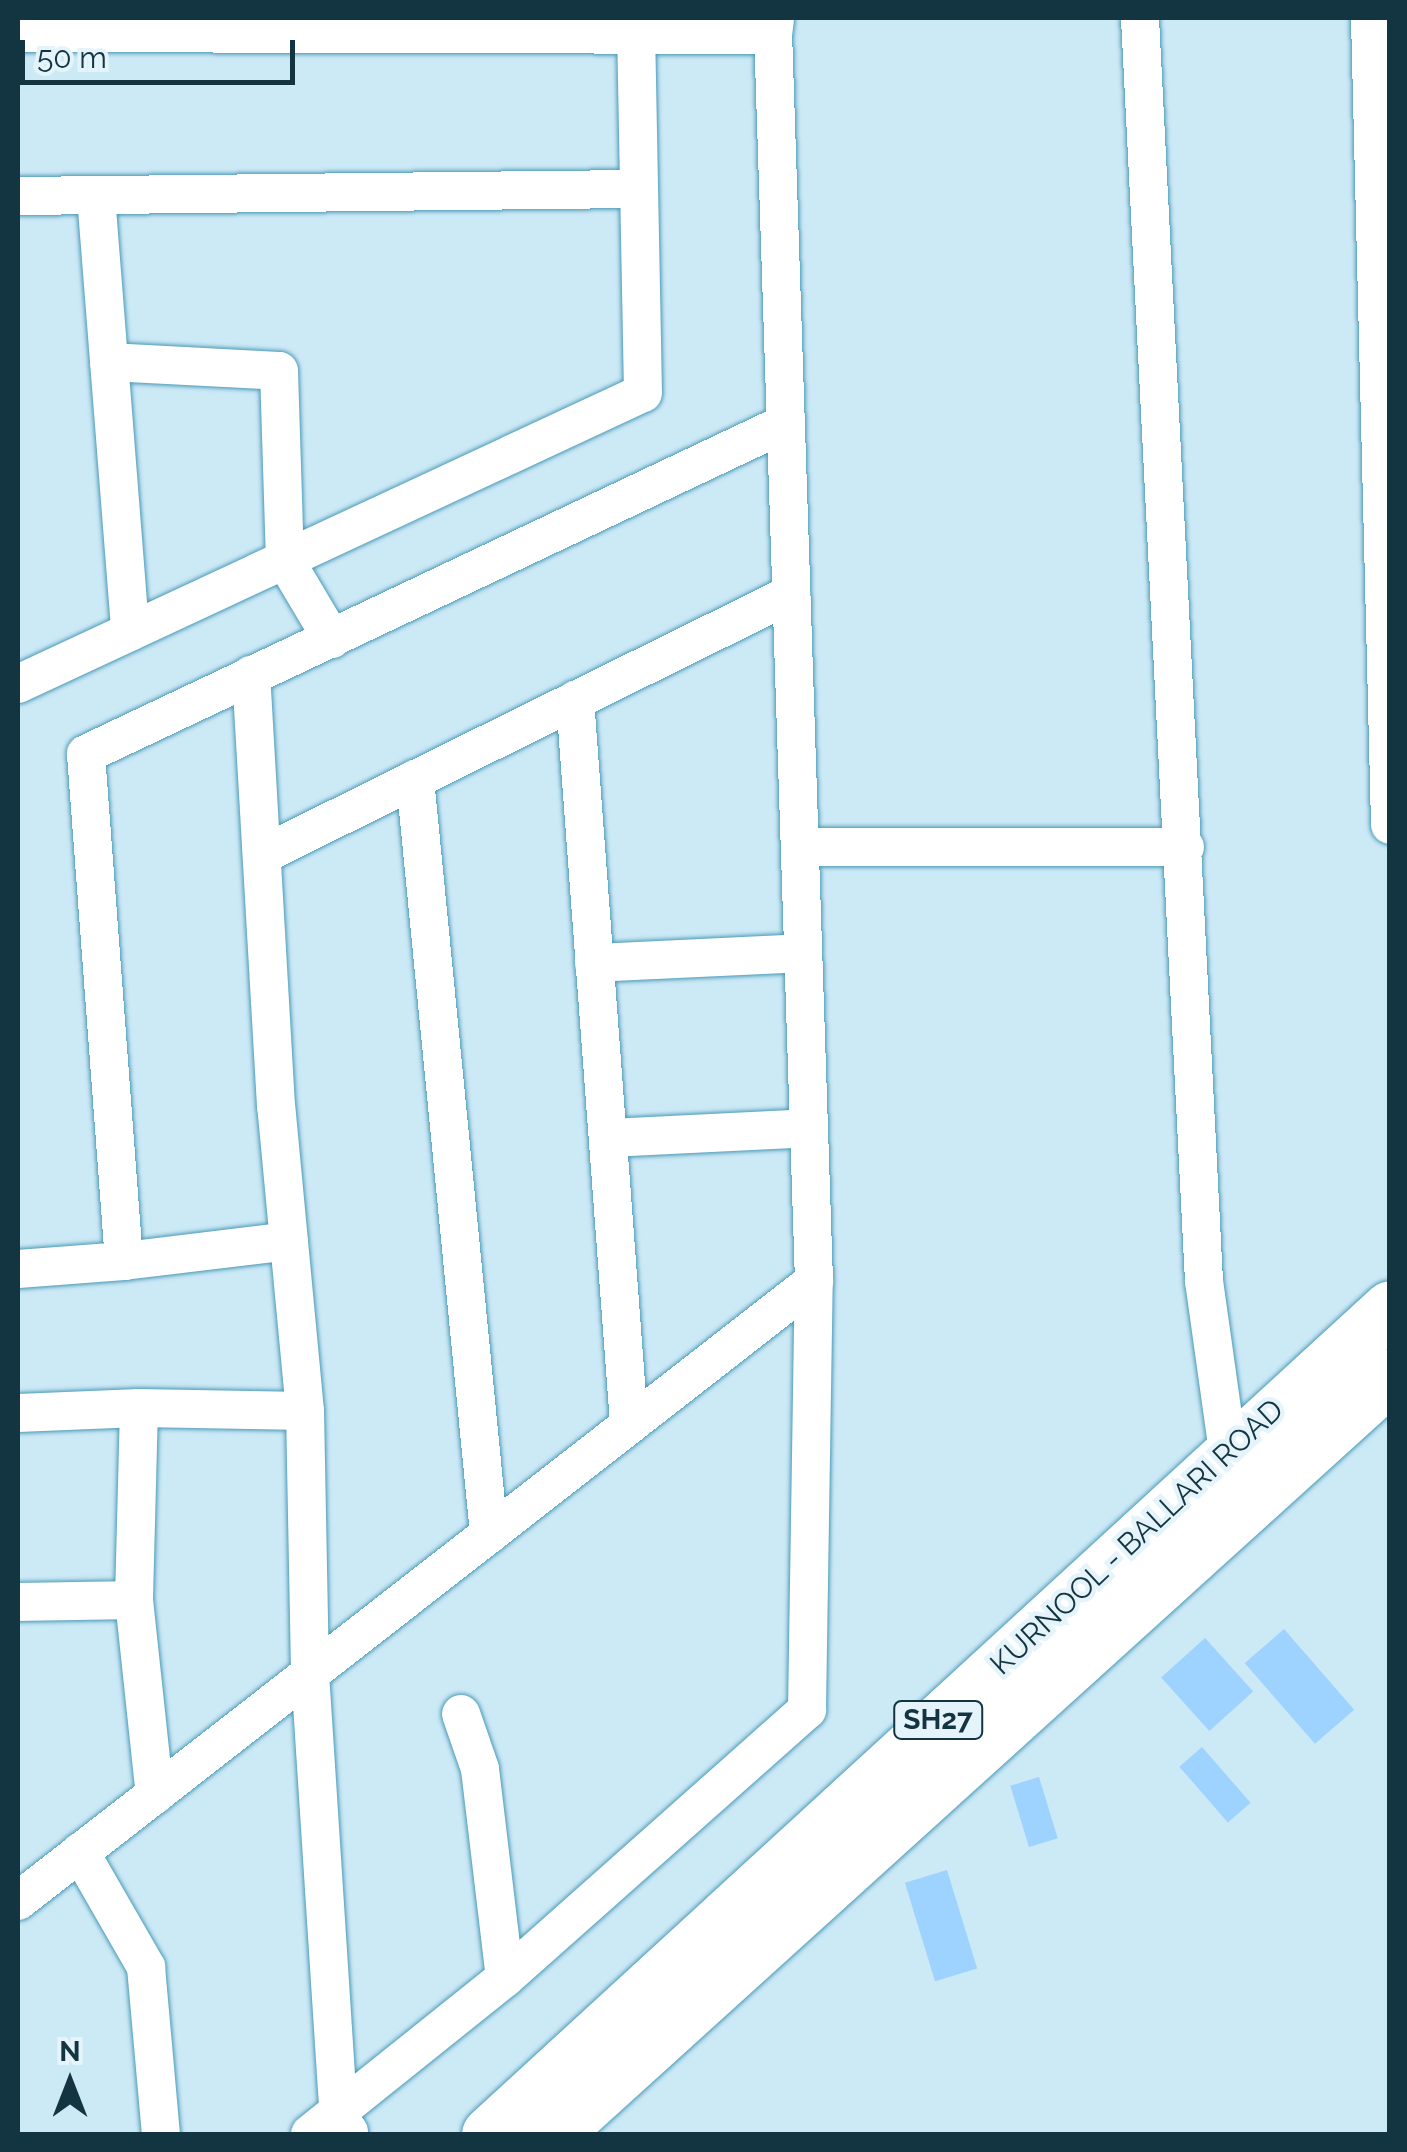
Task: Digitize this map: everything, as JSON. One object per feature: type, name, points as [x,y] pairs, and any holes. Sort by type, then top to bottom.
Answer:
[{"type":"main road","name":"KURNOOL - BALLARI ROAD","points":[[489,2134],[1228,1452],[1390,1308]]},
{"type":"main road","name":"SH27","points":[[553,2134],[1390,1376]]},
{"type":"street","points":[[1140,18],[1185,847],[1204,1282],[1228,1452]]},
{"type":"street","points":[[1370,18],[1390,825]]},
{"type":"street","points":[[18,33],[636,35],[774,26],[814,1281],[807,1710],[333,2129]]},
{"type":"street","points":[[18,684],[643,393],[636,35]]},
{"type":"street","points":[[18,196],[639,190]]},
{"type":"street","points":[[96,196],[130,632]]},
{"type":"street","points":[[108,362],[279,371],[285,560],[332,638]]},
{"type":"street","points":[[124,1262],[86,754],[786,423]]},
{"type":"street","points":[[262,856],[792,594]]},
{"type":"street","points":[[251,676],[289,1241],[305,1410],[310,1673],[333,2129]]},
{"type":"street","points":[[575,700],[630,1424]]},
{"type":"street","points":[[415,779],[489,1534]]},
{"type":"street","points":[[800,847],[1185,847]]},
{"type":"street","points":[[594,963],[803,953]]},
{"type":"street","points":[[608,1138],[809,1128]]},
{"type":"street","points":[[18,1269],[124,1262],[289,1241]]},
{"type":"street","points":[[18,1901],[814,1281]]},
{"type":"street","points":[[18,1413],[139,1408],[305,1410]]},
{"type":"street","points":[[139,1408],[134,1600],[155,1795]]},
{"type":"street","points":[[18,1602],[134,1600]]},
{"type":"street","points":[[461,1714],[480,1769],[505,1978]]},
{"type":"street","points":[[80,1852],[146,1967],[161,2134]]},
{"type":"building","points":[[1284,1629],[1354,1710],[1315,1744],[1245,1663]]},
{"type":"building","points":[[1205,1638],[1253,1692],[1209,1731],[1161,1677]]},
{"type":"building","points":[[1202,1747],[1251,1803],[1228,1823],[1179,1767]]},
{"type":"building","points":[[1039,1777],[1058,1838],[1029,1847],[1010,1786]]},
{"type":"building","points":[[947,1870],[977,1968],[935,1981],[905,1883]]}]
